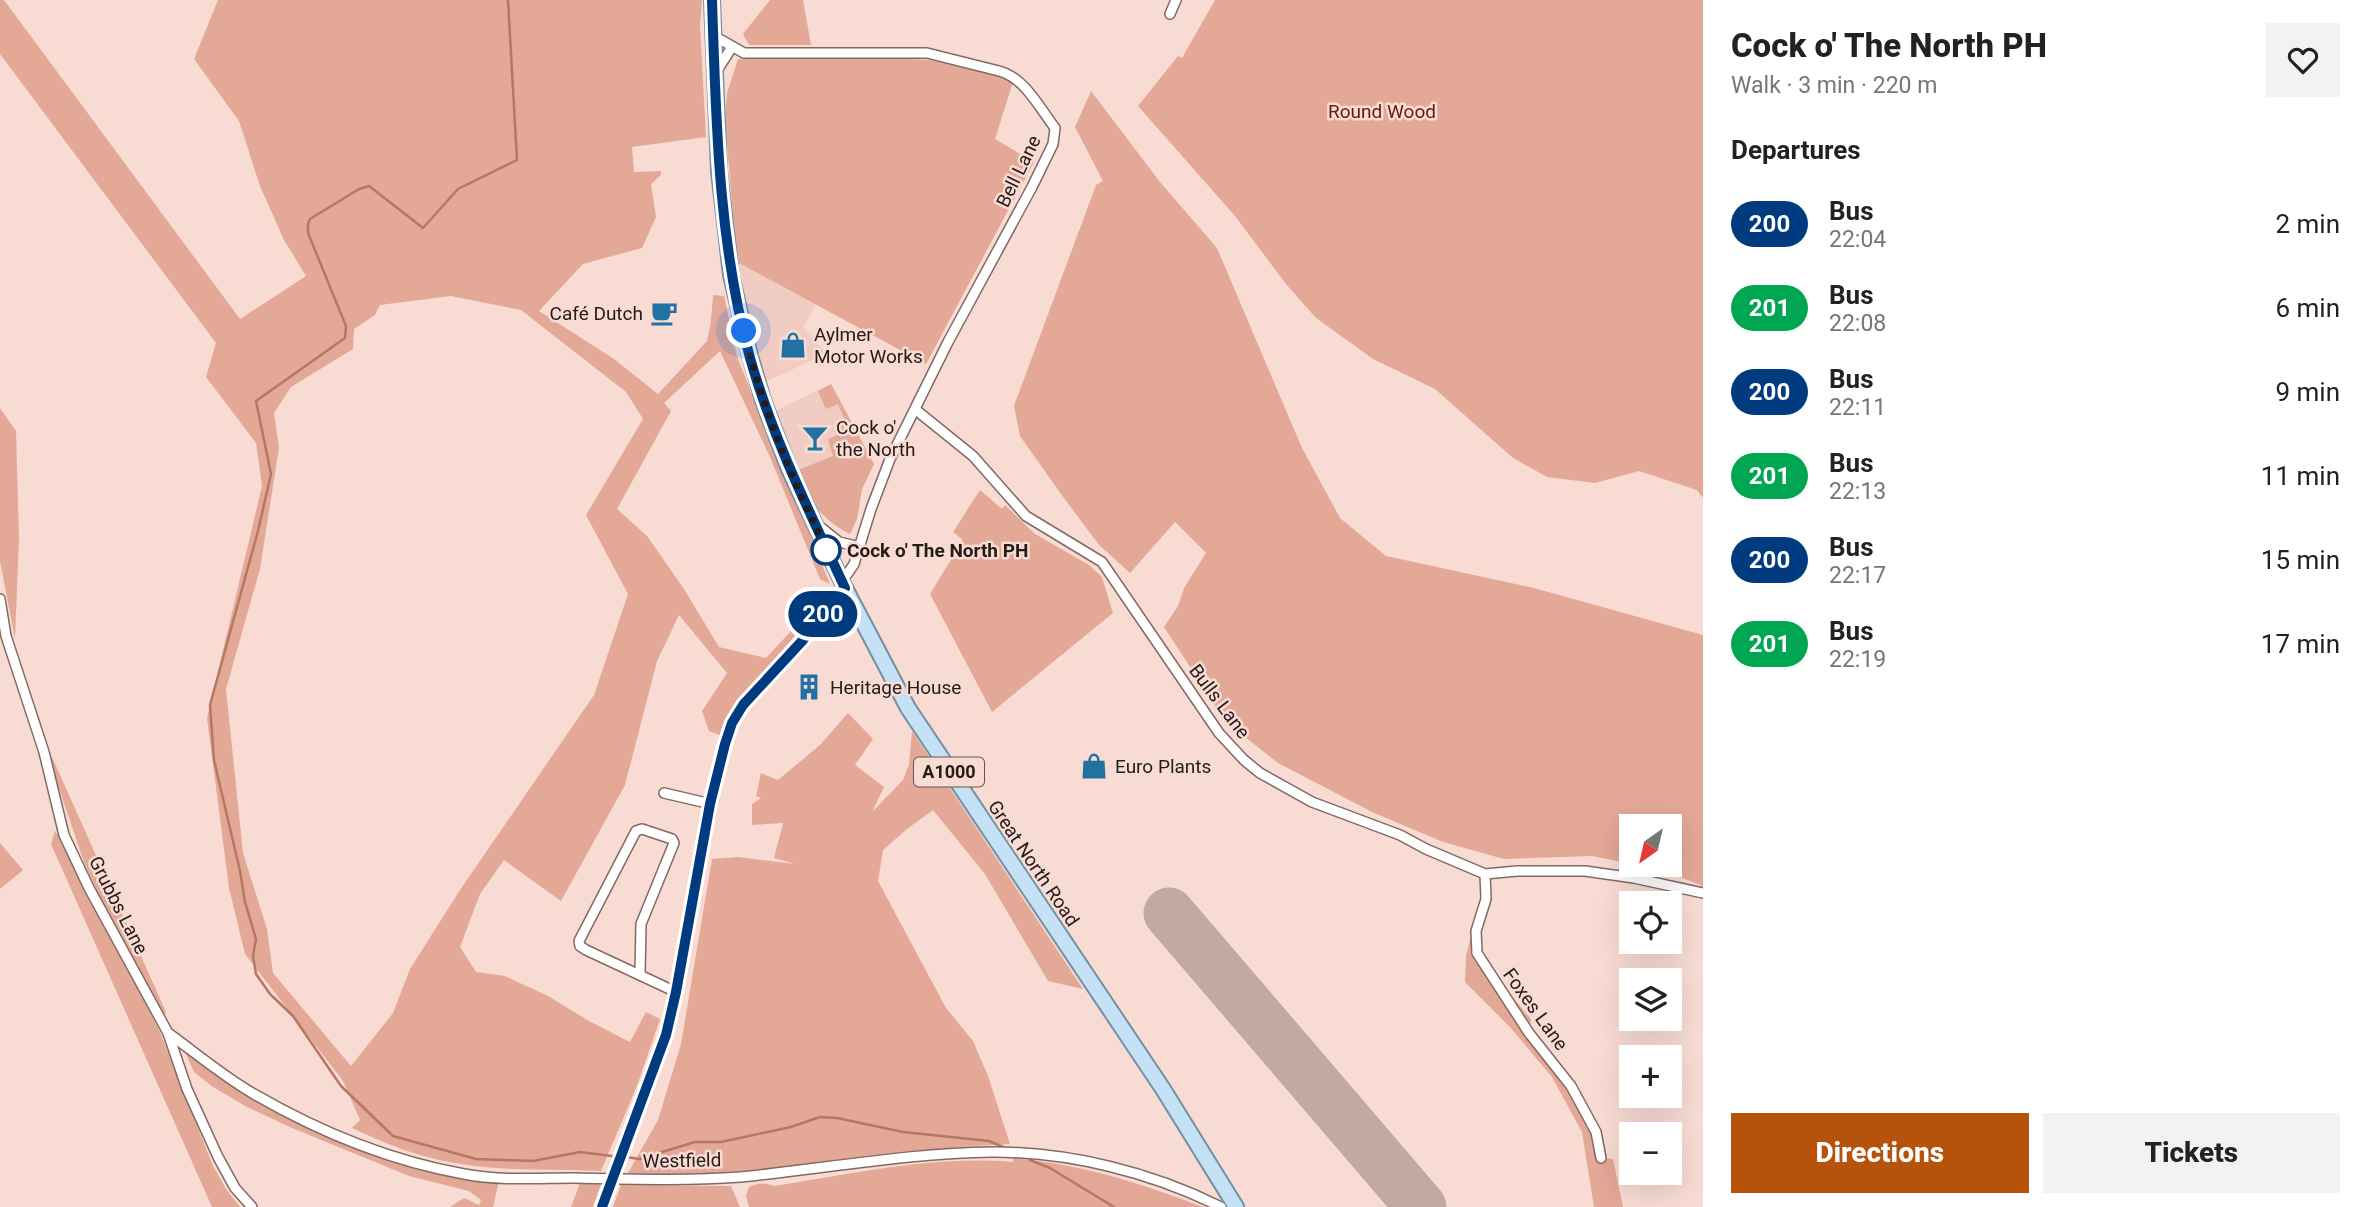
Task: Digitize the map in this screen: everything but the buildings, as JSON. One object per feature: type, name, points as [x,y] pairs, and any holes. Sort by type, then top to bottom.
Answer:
[{"type":"main road","name":"Great North Road","points":[[712,0],[724,223],[738,306],[750,356],[789,469],[843,584],[926,738],[1163,1089],[1236,1207]]},
{"type":"street","points":[[1170,14],[1176,0]]},
{"type":"street","name":"Bell Lane","points":[[602,1207],[666,1035],[710,804],[732,723],[743,705],[803,640],[839,594],[860,547],[880,483],[953,331],[1032,187],[1053,144],[1055,128],[1022,85],[1010,74],[999,71],[927,53],[744,53],[714,36]]},
{"type":"street","points":[[715,73],[732,47]]},
{"type":"street","name":"Bulls Lane","points":[[916,410],[973,456],[1026,516],[1102,562],[1219,733],[1260,773],[1312,803],[1400,835],[1485,874],[1585,871],[1703,893]]},
{"type":"street","points":[[813,521],[839,542],[860,547]]},
{"type":"street","name":"Grubbs Lane","points":[[0,599],[6,636],[44,752],[64,835],[89,888],[168,1033],[187,1089],[218,1157],[235,1188],[252,1207]]},
{"type":"street","points":[[664,793],[710,804]]},
{"type":"street","points":[[640,975],[641,924],[674,843],[672,839],[642,829],[636,831],[579,941],[580,946],[586,950],[676,992]]},
{"type":"street","name":"Foxes Lane","points":[[1485,874],[1486,899],[1476,931],[1477,953],[1529,1033],[1571,1086],[1596,1132],[1601,1158]]},
{"type":"street","name":"Westfield","points":[[168,1033],[251,1093],[323,1129],[388,1154],[466,1175],[611,1179],[736,1177],[992,1152],[1042,1155],[1154,1179],[1191,1192],[1221,1207]]},
{"type":"shaded area","points":[[737,262],[816,305],[803,327],[826,354],[765,382],[746,312]]},
{"type":"shaded area","points":[[831,384],[874,464],[862,489],[857,519],[850,534],[835,526],[814,506],[793,463],[775,411]]},
{"type":"green space","points":[[0,0],[4,0],[240,319],[306,276],[284,240],[260,186],[239,121],[194,59],[218,0],[702,0],[700,25],[706,137],[632,147],[634,172],[661,171],[661,175],[651,184],[656,217],[642,248],[583,264],[539,311],[614,359],[658,394],[707,341],[713,295],[724,296],[737,357],[830,584],[820,579],[770,457],[720,351],[664,403],[671,411],[617,509],[647,536],[684,589],[719,647],[766,658],[817,603],[821,606],[734,709],[725,737],[709,731],[702,711],[727,673],[679,615],[657,661],[625,785],[561,901],[504,860],[480,894],[460,947],[476,972],[505,976],[548,996],[630,1042],[646,1012],[660,1019],[637,1086],[601,1171],[509,1169],[455,1163],[402,1149],[352,1128],[360,1120],[343,1081],[245,954],[229,888],[207,718],[262,486],[256,443],[206,377],[216,343],[0,54]],"holes":[[[451,296],[521,310],[626,392],[643,419],[586,515],[628,594],[594,695],[460,890],[410,969],[393,1013],[351,1066],[273,973],[267,929],[243,853],[226,689],[260,569],[279,448],[274,413],[291,387],[353,349],[354,329],[375,315],[380,305]]]},
{"type":"green space","points":[[770,0],[803,0],[811,45],[749,45],[743,34]]},
{"type":"green space","name":"Round Wood","points":[[1215,0],[1703,0],[1703,498],[1697,490],[1639,471],[1595,483],[1547,477],[1513,458],[1435,389],[1373,359],[1316,318],[1286,284],[1235,216],[1138,106],[1178,56],[1182,58]]},
{"type":"green space","points":[[738,59],[929,60],[1004,77],[1013,82],[995,139],[1034,162],[926,364],[737,262],[725,120],[727,93]]},
{"type":"green space","points":[[1091,91],[1160,182],[1217,248],[1302,448],[1340,518],[1386,556],[1534,588],[1703,635],[1703,886],[1680,877],[1682,877],[1682,814],[1619,814],[1619,862],[1592,856],[1504,859],[1443,842],[1372,812],[1278,763],[1226,722],[1164,627],[1206,553],[1175,522],[1130,573],[1099,545],[1020,436],[1014,406],[1096,185],[1103,181],[1075,127]]},
{"type":"green space","points":[[831,384],[874,464],[862,489],[857,519],[850,534],[830,521],[817,508],[798,470],[833,456],[828,439],[838,435],[835,426],[845,421],[838,404],[826,409],[818,391]]},
{"type":"green space","points":[[0,408],[16,431],[19,538],[15,639],[0,561]]},
{"type":"green space","points":[[980,490],[1002,509],[1005,505],[1035,534],[1089,565],[1102,577],[1113,613],[992,712],[930,594],[963,540],[953,532]]},
{"type":"green space","points":[[848,713],[873,739],[855,765],[884,787],[872,812],[903,780],[909,764],[912,731],[1083,989],[1048,981],[985,874],[933,810],[883,850],[878,881],[946,1008],[973,1041],[988,1076],[1010,1144],[934,1149],[733,1171],[628,1173],[658,1120],[681,1044],[712,859],[738,857],[795,864],[774,858],[783,823],[752,825],[752,804],[761,798],[756,796],[761,773],[778,780],[820,745]]},
{"type":"green space","points":[[52,757],[166,1012],[164,1015],[103,904],[84,862],[50,762]]},
{"type":"green space","points":[[55,831],[71,855],[160,1032],[213,1166],[240,1207],[212,1207],[51,844]]},
{"type":"green space","points":[[0,843],[23,870],[0,889]]},
{"type":"green space","points":[[1475,920],[1479,948],[1488,968],[1531,1019],[1529,1033],[1572,1091],[1601,1158],[1613,1159],[1623,1207],[1594,1207],[1582,1132],[1552,1077],[1510,1027],[1465,982],[1466,956]]},
{"type":"green space","points":[[185,1052],[265,1106],[340,1140],[499,1181],[493,1207],[450,1207],[464,1198],[479,1205],[481,1200],[469,1191],[409,1176],[247,1107],[194,1072]]},
{"type":"green space","points":[[1013,1158],[1063,1165],[1110,1176],[1203,1207],[749,1207],[746,1195],[749,1187],[758,1184],[774,1186],[923,1163],[1013,1162]]},
{"type":"green space","points":[[580,1183],[601,1184],[593,1207],[571,1207]]},
{"type":"green space","points":[[621,1185],[731,1186],[740,1207],[613,1207]]},
{"type":"waterway","points":[[508,0],[517,160],[458,189],[423,228],[369,186],[359,189],[310,219],[308,224],[308,233],[346,326],[345,338],[256,401],[271,474],[210,705],[214,760],[245,902],[256,939],[253,956],[256,974],[270,994],[293,1016],[341,1086],[393,1136],[476,1159],[533,1161],[580,1152],[612,1156]]},
{"type":"waterway","points":[[626,1157],[639,1159],[695,1142],[721,1142],[791,1127],[820,1117],[903,1132],[989,1141],[1003,1147]]},
{"type":"waterway","points":[[1030,1160],[1050,1168],[1114,1207]]},
{"type":"runway","points":[[1169,913],[1421,1207]]},
{"type":"bus line","name":"200","points":[[602,1207],[666,1035],[710,804],[732,723],[743,705],[803,640],[845,588],[789,469],[750,356],[738,306],[724,223],[719,171],[712,0]]},
{"type":"place","name":"Café Dutch","points":[[664,313]]},
{"type":"place","name":"Aylmer Motor Works","points":[[793,345]]},
{"type":"place","name":"Cock o' the North","points":[[815,438]]},
{"type":"place","name":"Cock o' The North PH","points":[[826,550]]},
{"type":"place","name":"Heritage House","points":[[809,687]]},
{"type":"place","name":"Euro Plants","points":[[1094,766]]},
{"type":"route","points":[[744,331],[755,374],[789,469],[830,557],[826,550]]}]
